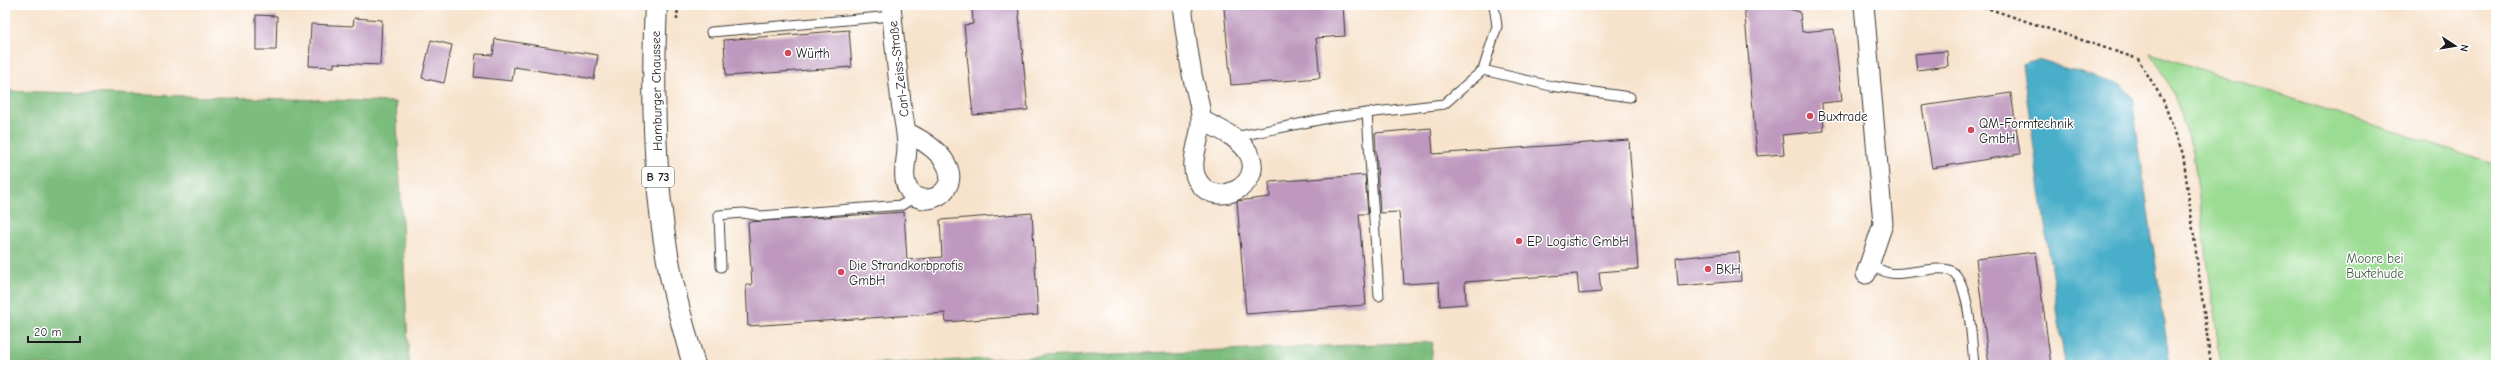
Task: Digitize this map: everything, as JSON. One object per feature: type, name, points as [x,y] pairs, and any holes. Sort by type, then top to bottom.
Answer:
[{"type":"main road","name":"Hamburger Chaussee","points":[[656,5],[654,102],[661,205],[670,272],[694,365]]},
{"type":"street","points":[[1182,5],[1186,43],[1201,120],[1194,168],[1197,181],[1205,191],[1224,195],[1241,188],[1246,182],[1251,168],[1250,155],[1232,137],[1201,120]]},
{"type":"street","points":[[1864,5],[1883,224],[1867,269]]},
{"type":"street","name":"Carl-Zeiss-Straße","points":[[891,11],[906,132],[905,181],[908,190],[916,196],[927,199],[938,196],[946,189],[950,179],[949,168],[944,159],[933,148],[906,132]]},
{"type":"lane","points":[[1232,137],[1333,117],[1444,104],[1483,70],[1497,26],[1494,5]]},
{"type":"lane","points":[[711,32],[891,11]]},
{"type":"lane","points":[[1483,70],[1551,86],[1630,96]]},
{"type":"lane","points":[[1368,113],[1379,296]]},
{"type":"lane","points":[[721,267],[719,215],[743,213],[761,216],[902,205],[916,196]]},
{"type":"lane","points":[[1867,269],[1887,274],[1938,268],[1951,270],[1959,277],[1966,297],[1974,365]]},
{"type":"path","points":[[676,25],[678,5]]},
{"type":"path","points":[[1978,5],[2138,59],[2163,100],[2183,154],[2211,365]]},
{"type":"green space","name":"Moore bei Buxtehude","points":[[2150,53],[2496,164],[2496,365],[2221,365],[2193,152],[2173,91]]},
{"type":"green space","points":[[5,91],[396,102],[409,365],[5,365]]},
{"type":"green space","points":[[1433,342],[1431,365],[832,365]]},
{"type":"water","points":[[2038,60],[2122,85],[2132,97],[2170,365],[2065,365],[2022,65]]},
{"type":"building","points":[[972,5],[1018,5],[1028,110],[973,115],[964,25],[973,24]]},
{"type":"building","points":[[1263,5],[1343,5],[1345,36],[1316,38],[1320,78],[1231,85],[1224,8]]},
{"type":"building","points":[[1744,5],[1774,5],[1800,12],[1802,32],[1834,29],[1842,101],[1822,103],[1824,131],[1782,135],[1784,154],[1757,156]]},
{"type":"building","points":[[256,15],[277,16],[276,50],[256,50]]},
{"type":"building","points":[[354,18],[382,20],[380,65],[334,63],[334,67],[309,66],[311,24],[353,26]]},
{"type":"building","name":"Würth","points":[[849,30],[852,67],[726,76],[724,40]]},
{"type":"building","points":[[495,39],[598,55],[594,79],[514,67],[512,81],[474,77],[476,54],[493,55]]},
{"type":"building","points":[[431,40],[452,45],[444,83],[422,78]]},
{"type":"building","points":[[1947,51],[1948,66],[1917,70],[1915,54]]},
{"type":"building","name":"QM-Formtechnik GmbH","points":[[2011,93],[2020,154],[1932,168],[1922,106]]},
{"type":"building","name":"EP Logistic GmbH","points":[[1431,128],[1433,154],[1629,140],[1638,269],[1599,272],[1601,292],[1579,294],[1577,274],[1465,282],[1466,304],[1440,306],[1439,282],[1404,284],[1399,212],[1380,213],[1375,133]]},
{"type":"building","points":[[1365,175],[1368,214],[1359,214],[1366,305],[1246,314],[1237,201],[1270,197],[1269,182]]},
{"type":"building","name":"Die Strandkorbprofis GmbH","points":[[904,212],[907,260],[942,257],[940,220],[1032,213],[1038,315],[946,322],[945,313],[748,326],[746,285],[752,285],[748,222]]},
{"type":"building","name":"BKH","points":[[1739,252],[1741,281],[1678,286],[1676,258]]},
{"type":"building","points":[[2036,252],[2051,365],[1989,365],[1976,259]]},
{"type":"place","name":"Würth","points":[[788,53]]},
{"type":"place","name":"Buxtrade","points":[[1810,116]]},
{"type":"place","name":"QM-Formtechnik GmbH","points":[[1971,130]]},
{"type":"place","name":"EP Logistic GmbH","points":[[1519,241]]},
{"type":"place","name":"BKH","points":[[1708,269]]},
{"type":"place","name":"Die Strandkorbprofis GmbH","points":[[841,272]]}]
